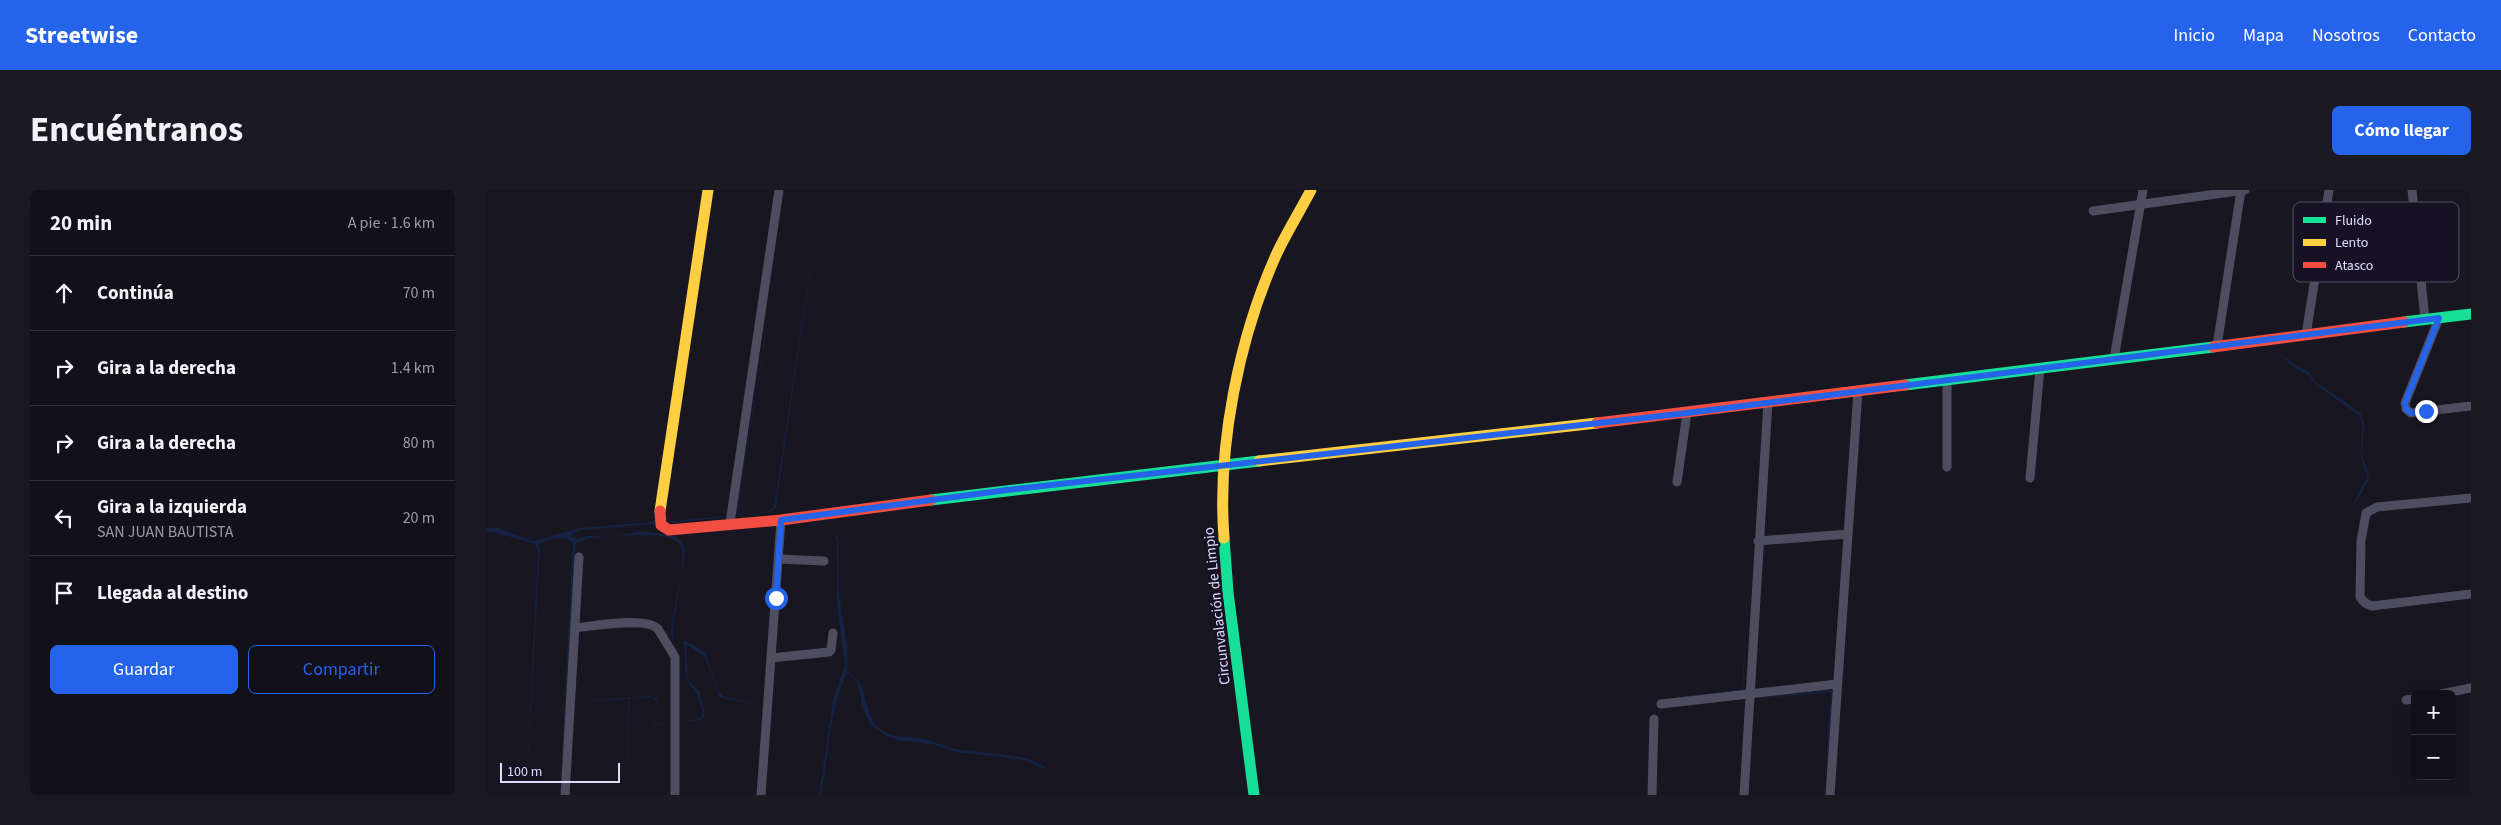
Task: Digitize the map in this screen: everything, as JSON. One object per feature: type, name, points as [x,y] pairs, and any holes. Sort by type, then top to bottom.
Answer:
[{"type":"main road","points":[[708,190],[659,518],[661,526],[669,530],[730,523],[781,520],[1007,490],[1687,413],[2471,314]]},
{"type":"main road","name":"Circunvalación de Limpio","points":[[1254,795],[1228,592],[1223,525],[1225,466],[1232,404],[1252,318],[1277,254],[1311,190]]},
{"type":"street","points":[[730,523],[779,190]]},
{"type":"street","points":[[2115,359],[2143,190]]},
{"type":"street","points":[[2217,346],[2241,190]]},
{"type":"street","points":[[2093,211],[2245,190]]},
{"type":"street","points":[[2306,334],[2314,282]]},
{"type":"street","points":[[2421,282],[2425,320]]},
{"type":"street","points":[[2439,318],[2405,403],[2406,409],[2411,413],[2471,406]]},
{"type":"street","points":[[2030,478],[2040,368]]},
{"type":"street","points":[[1947,380],[1947,467]]},
{"type":"street","points":[[1830,795],[1858,391]]},
{"type":"street","points":[[1744,795],[1768,402]]},
{"type":"street","points":[[1677,482],[1687,413]]},
{"type":"street","points":[[2471,498],[2377,507],[2366,513],[2361,541],[2360,597],[2371,606],[2471,594]]},
{"type":"street","points":[[761,795],[781,520]]},
{"type":"street","points":[[1759,541],[1848,534]]},
{"type":"street","points":[[565,795],[579,557]]},
{"type":"street","points":[[779,559],[824,561]]},
{"type":"street","points":[[575,628],[638,622],[655,625],[666,646],[675,657],[675,795]]},
{"type":"street","points":[[771,658],[829,652],[831,650],[833,633]]},
{"type":"street","points":[[1661,704],[1837,684]]},
{"type":"street","points":[[2456,691],[2471,688]]},
{"type":"street","points":[[1652,795],[1654,719]]},
{"type":"water","points":[[713,190],[665,504],[665,503]]},
{"type":"water","points":[[775,190],[725,517],[665,524],[665,522],[725,516]]},
{"type":"water","points":[[789,190],[737,512],[745,514],[738,515],[736,512]]},
{"type":"water","points":[[822,190],[776,507],[772,511],[763,512],[774,507]]},
{"type":"water","points":[[2272,348],[2298,367],[2309,372],[2316,383],[2361,414],[2364,424],[2362,455],[2369,474],[2368,481],[2356,503],[2354,503],[2367,477],[2361,455],[2362,424],[2360,416],[2316,385],[2309,375],[2296,369]]},
{"type":"water","points":[[659,480],[655,524],[581,530],[569,536],[577,539],[587,536],[608,537],[590,538],[576,543],[560,795],[573,542],[555,538],[538,544],[540,549],[526,795],[538,549],[535,544],[485,531],[485,528],[497,528],[533,541],[580,528],[653,522]]},
{"type":"water","points":[[642,531],[675,536],[682,543],[685,551],[673,628],[674,641],[671,629],[681,571],[681,547],[676,541],[667,537],[654,535],[616,536]]},
{"type":"water","points":[[833,531],[838,539],[839,594],[848,651],[847,671],[861,684],[870,716],[877,726],[887,734],[920,738],[956,749],[1025,758],[1045,767],[1045,769],[1024,760],[955,752],[932,744],[898,740],[887,736],[871,725],[861,705],[861,696],[856,680],[847,673],[836,702],[821,795],[819,795],[833,700],[845,665],[837,606],[837,543]]},
{"type":"water","points":[[1751,547],[1743,690],[1666,699],[1742,689]]},
{"type":"water","points":[[684,641],[706,653],[717,689],[723,696],[762,706],[719,697],[706,658],[686,644],[688,680],[699,691],[705,715],[701,720],[682,722],[701,718],[703,713],[697,694],[686,679]]},
{"type":"water","points":[[1832,690],[1833,697],[1824,795],[1831,692],[1752,699]]},
{"type":"water","points":[[650,696],[657,698],[657,702],[653,697],[630,698],[626,795],[629,699],[575,702]]},
{"type":"traffic: fast","points":[[2404,322],[2471,314]]},
{"type":"traffic: fast","points":[[1905,385],[2213,347]]},
{"type":"traffic: fast","points":[[931,500],[1259,461]]},
{"type":"traffic: fast","points":[[1224,538],[1228,592],[1254,795]]},
{"type":"traffic: slow","points":[[660,511],[708,190]]},
{"type":"traffic: slow","points":[[1224,538],[1224,466],[1234,392],[1242,356],[1252,320],[1277,253],[1311,190]]},
{"type":"traffic: slow","points":[[1259,461],[1597,423]]},
{"type":"traffic: jam","points":[[2213,347],[2404,322]]},
{"type":"traffic: jam","points":[[1597,423],[1905,385]]},
{"type":"traffic: jam","points":[[660,511],[661,525],[669,530],[781,520],[931,500]]},
{"type":"route","points":[[776,598],[781,520],[1007,490],[1687,413],[2439,318],[2405,403],[2406,409],[2411,413],[2426,411]]}]
